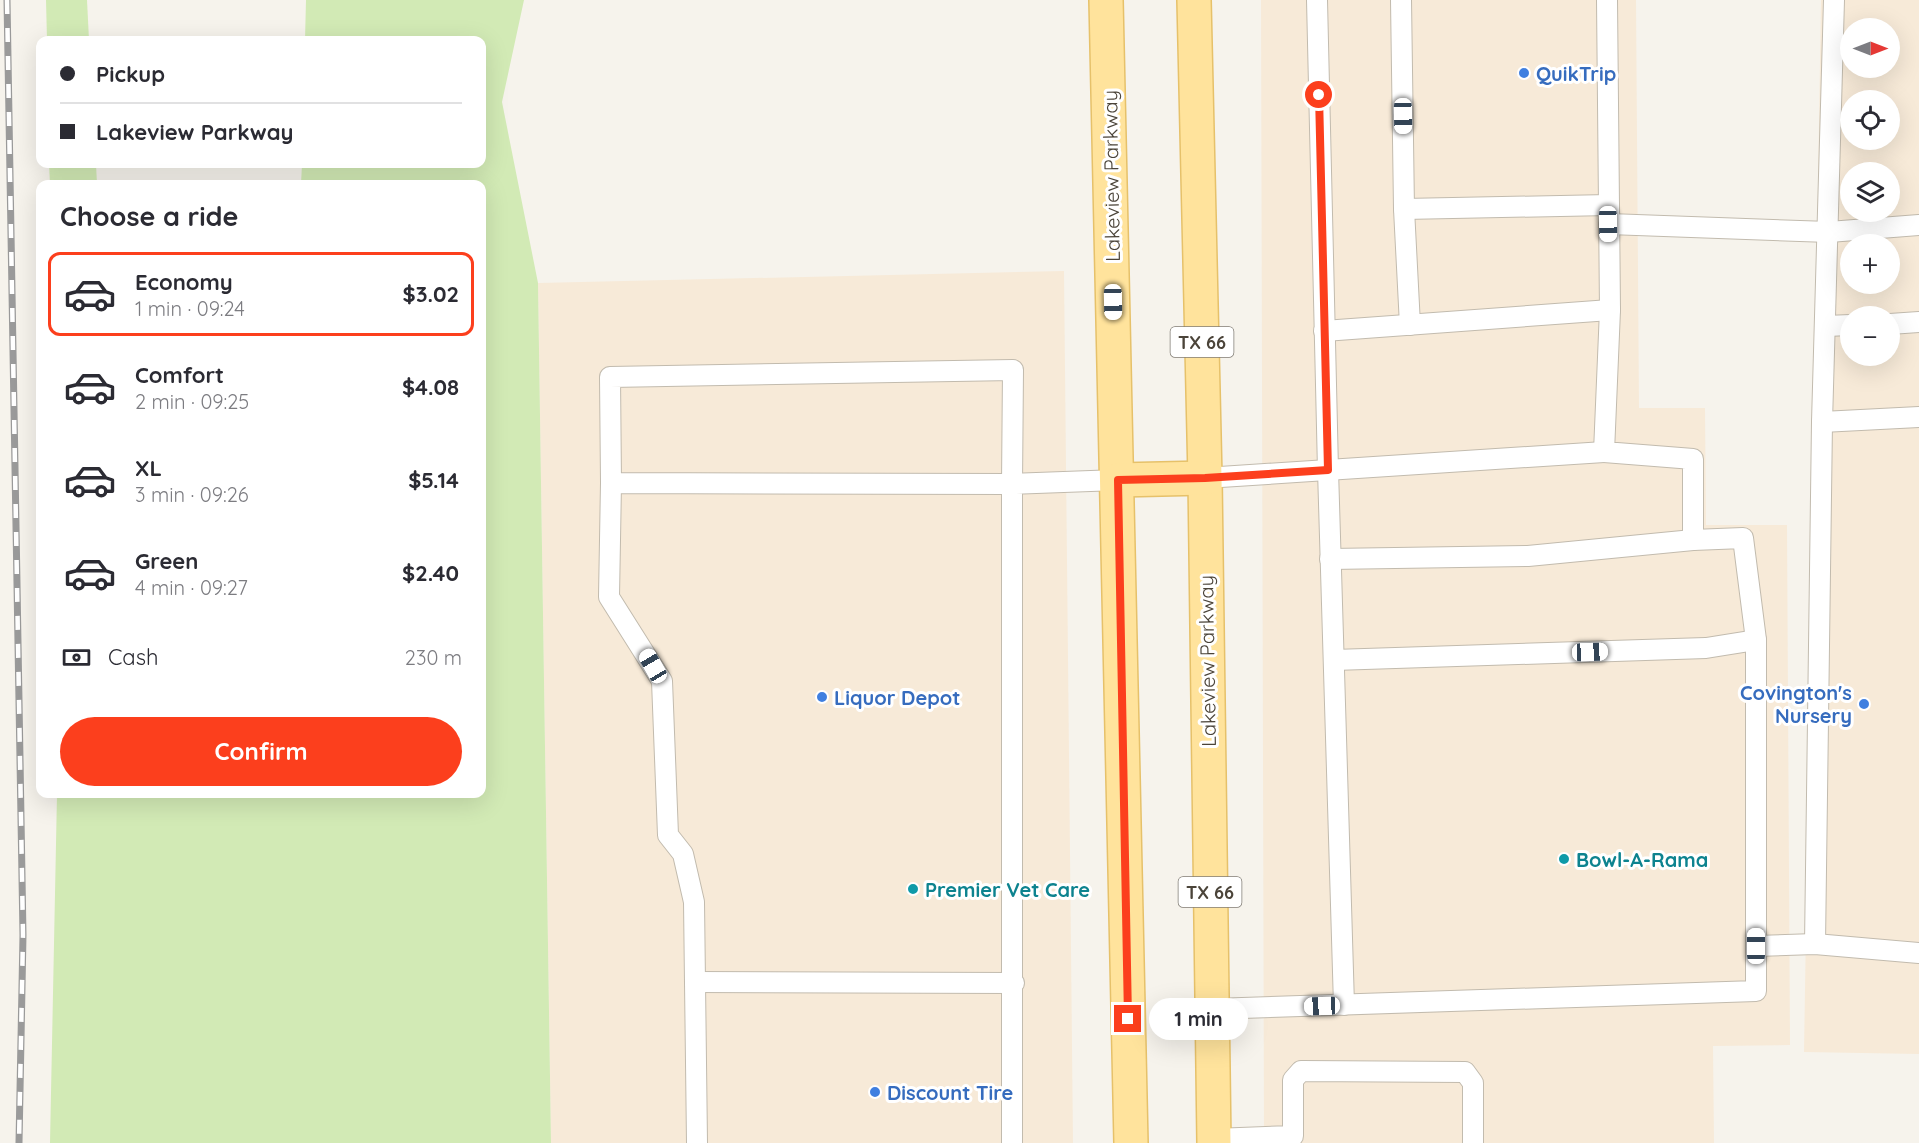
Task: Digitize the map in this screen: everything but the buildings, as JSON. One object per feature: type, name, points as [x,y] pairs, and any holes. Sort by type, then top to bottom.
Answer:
[{"type":"main road","name":"Lakeview Parkway","points":[[1106,0],[1131,1143]]},
{"type":"main road","name":"Lakeview Parkway","points":[[1194,0],[1205,478],[1214,1141]]},
{"type":"main road","points":[[1118,480],[1205,478]]},
{"type":"lane","points":[[1317,0],[1330,559],[1344,1005]]},
{"type":"lane","points":[[1401,0],[1404,209],[1410,325]]},
{"type":"lane","points":[[1604,452],[1610,310],[1607,0]]},
{"type":"lane","points":[[1815,944],[1822,422],[1834,0]]},
{"type":"lane","points":[[1404,209],[1608,214],[1828,232],[1919,225]]},
{"type":"lane","points":[[1324,331],[1610,310]]},
{"type":"lane","points":[[1900,323],[1919,322]]},
{"type":"lane","points":[[1826,326],[1840,325]]},
{"type":"lane","points":[[697,1143],[692,893],[683,854],[668,835],[662,681],[609,597],[610,377],[1013,370],[1012,1143]]},
{"type":"lane","points":[[1822,422],[1919,417]]},
{"type":"lane","points":[[1205,478],[1604,452],[1693,459],[1693,540]]},
{"type":"lane","points":[[611,483],[1012,484],[1118,480]]},
{"type":"lane","points":[[1212,1009],[1756,991],[1756,640],[1743,537],[1527,555],[1330,559]]},
{"type":"lane","points":[[1334,660],[1707,648],[1756,640]]},
{"type":"lane","points":[[1756,946],[1815,944],[1919,953]]},
{"type":"lane","points":[[695,982],[1014,983]]},
{"type":"lane","points":[[1214,1141],[1293,1139],[1293,1080],[1301,1071],[1465,1072],[1473,1083],[1473,1143]]},
{"type":"shaded area","points":[[1261,0],[1636,0],[1639,408],[1705,408],[1706,525],[1787,525],[1790,1045],[1713,1046],[1714,1143],[1264,1143]]},
{"type":"shaded area","name":"Covington's Nursery","points":[[1821,0],[1919,0],[1919,1054],[1804,1052]]},
{"type":"shaded area","points":[[1064,271],[1073,1143],[551,1143],[538,283]]},
{"type":"green space","points":[[46,0],[87,0],[89,36],[47,36]]},
{"type":"green space","points":[[306,0],[524,0],[502,102],[538,283],[551,1143],[50,1143],[57,798],[486,798],[486,180],[301,180],[302,168],[486,168],[486,36],[305,36]]},
{"type":"green space","points":[[49,168],[96,168],[97,180],[50,180]]},
{"type":"railway","points":[[7,0],[23,935],[19,1143]]},
{"type":"place","name":"QuikTrip","points":[[1524,73]]},
{"type":"place","name":"Liquor Depot","points":[[822,697]]},
{"type":"place","name":"Covington's Nursery","points":[[1864,704]]},
{"type":"place","name":"Bowl-A-Rama","points":[[1564,859]]},
{"type":"place","name":"Premier Vet Care","points":[[913,889]]},
{"type":"place","name":"Discount Tire","points":[[875,1092]]},
{"type":"route","points":[[1128,1019],[1118,480],[1205,478],[1328,470],[1319,95]]}]
